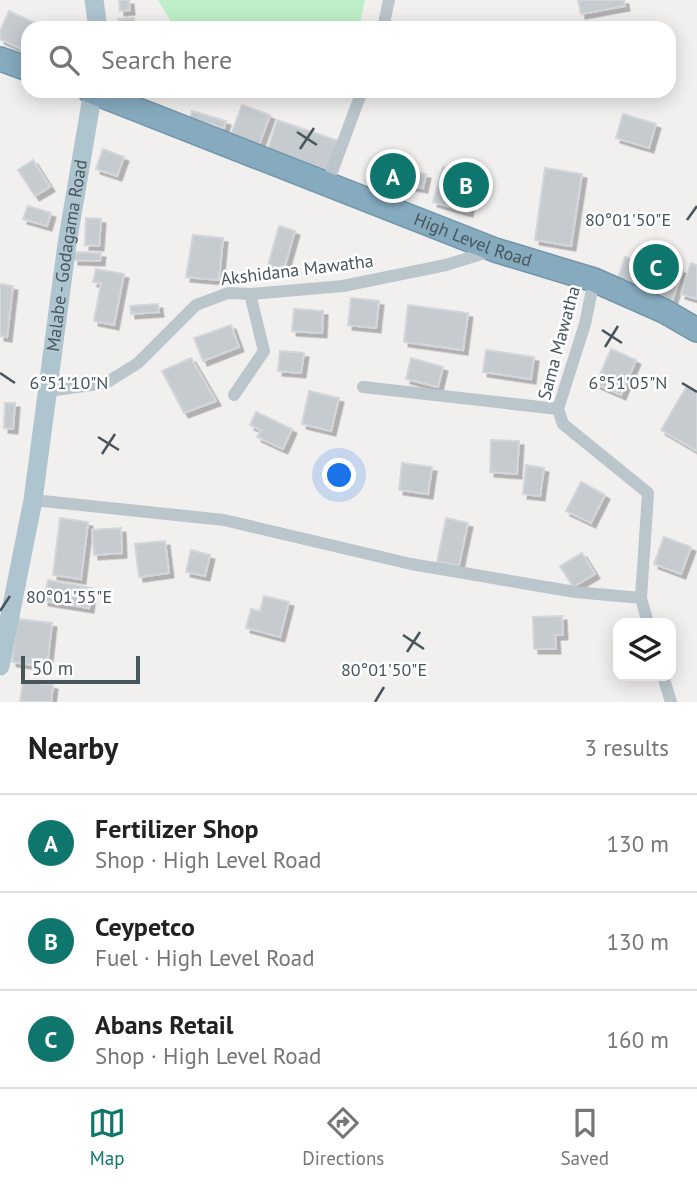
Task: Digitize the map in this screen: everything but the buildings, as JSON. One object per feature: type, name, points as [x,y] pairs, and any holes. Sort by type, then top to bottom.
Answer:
[{"type":"highway","points":[[0,59],[21,66]]},
{"type":"highway","name":"High Level Road","points":[[110,98],[495,250],[594,280],[664,311],[697,330]]},
{"type":"main road","points":[[94,0],[97,21]]},
{"type":"main road","name":"Malabe - Godagama Road","points":[[1,657],[33,500],[67,244],[91,98]]},
{"type":"street","points":[[384,21],[389,0]]},
{"type":"street","points":[[327,185],[359,98]]},
{"type":"street","name":"Akshidana Mawatha","points":[[48,391],[106,383],[138,363],[196,304],[228,293],[250,294],[343,286],[446,265],[495,250]]},
{"type":"street","name":"Sama Mawatha","points":[[594,280],[584,324],[558,409],[563,424],[648,493],[641,598],[647,618]]},
{"type":"street","points":[[234,395],[264,351],[250,294]]},
{"type":"street","points":[[363,387],[558,409]]},
{"type":"street","points":[[33,500],[224,520],[411,564],[575,592],[641,598]]},
{"type":"street","points":[[665,681],[671,702]]},
{"type":"green space","points":[[158,0],[365,0],[360,21],[171,21]]},
{"type":"place","name":"Fertilizer Shop","points":[[393,176]]},
{"type":"place","name":"Ceypetco","points":[[466,185]]},
{"type":"place","name":"Abans Retail","points":[[656,267]]}]
